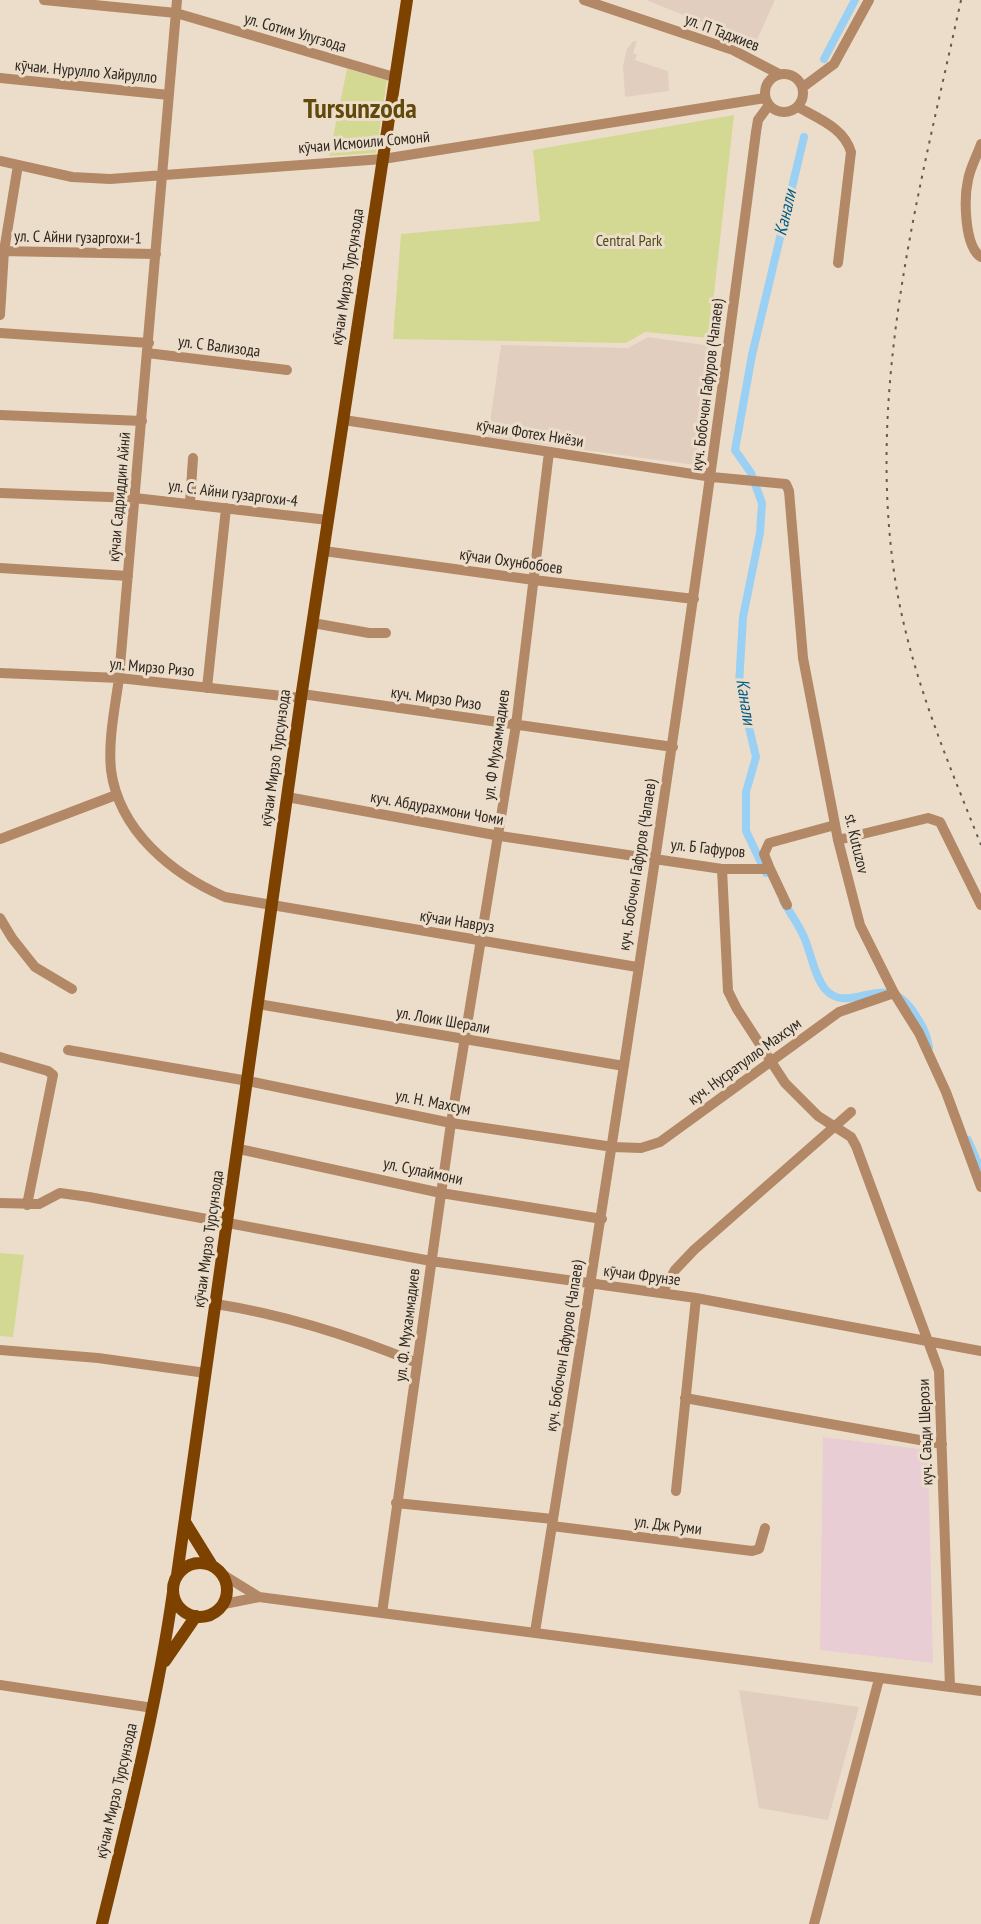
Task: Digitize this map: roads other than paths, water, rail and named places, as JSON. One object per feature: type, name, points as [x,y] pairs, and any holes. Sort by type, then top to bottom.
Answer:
[{"type":"main road","name":"кӯчаи Мирзо Турсунзода","points":[[102,1924],[163,1664],[239,1149],[287,797],[407,0]]},
{"type":"main road","points":[[173,1592],[184,1611],[196,1617],[212,1615],[224,1604],[228,1590],[225,1576],[211,1564],[185,1522]]},
{"type":"main road","points":[[177,1575],[183,1568],[196,1562],[211,1564]]},
{"type":"main road","name":"кӯчаи Мирзо Турсунзода","points":[[163,1664],[196,1617]]},
{"type":"street","name":"ул. Сотим Улугзода","points":[[44,0],[176,13],[394,77]]},
{"type":"street","name":"кӯчаи Садриддин Айнӣ","points":[[177,0],[120,678],[111,755],[116,795],[147,845],[170,865],[204,888],[225,897],[272,906]]},
{"type":"street","name":"ул. П Таджиев","points":[[584,0],[733,50],[779,74]]},
{"type":"street","points":[[803,87],[834,64],[869,0]]},
{"type":"street","points":[[779,74],[794,75],[803,87],[804,98],[798,107],[789,112],[778,112],[767,102],[765,88],[770,79],[779,74]]},
{"type":"street","name":"кӯчаи. Нурулло Хайрулло","points":[[0,78],[169,94]]},
{"type":"street","name":"кӯчаи Исмоили Сомонӣ","points":[[0,161],[72,177],[110,179],[383,159],[767,102]]},
{"type":"street","name":"куч. Бобочон Гафуров (Чапаев)","points":[[536,1632],[602,1219],[637,967],[673,747],[712,477],[756,132],[758,120],[767,102]]},
{"type":"street","points":[[798,107],[838,130],[848,140],[851,152],[838,263]]},
{"type":"street","points":[[981,144],[967,183],[966,221],[971,242],[976,254],[981,257]]},
{"type":"street","points":[[0,315],[2,251],[18,165]]},
{"type":"street","name":"ул. С Айни гузаргохи-1","points":[[2,251],[156,254]]},
{"type":"street","name":"ул. С Вализода","points":[[0,333],[148,348],[287,370]]},
{"type":"street","points":[[0,416],[142,422]]},
{"type":"street","name":"кӯчаи Фотех Ниёзи","points":[[344,420],[712,477],[761,481]]},
{"type":"street","name":"ул. Ф Мухаммадиев","points":[[464,1040],[500,836],[516,725],[549,452]]},
{"type":"street","points":[[190,504],[193,458]]},
{"type":"street","name":"st. Kutuzov","points":[[761,481],[786,484],[789,491],[801,646],[838,840],[860,924],[894,993],[919,1033],[933,1062],[981,1187]]},
{"type":"street","name":"ул. С. Айни гузаргохи-4","points":[[0,493],[135,498],[328,520]]},
{"type":"street","points":[[207,688],[226,508]]},
{"type":"street","name":"кӯчаи Охунбобоев","points":[[324,551],[694,599]]},
{"type":"street","points":[[0,568],[128,576]]},
{"type":"street","points":[[313,623],[369,633],[386,633]]},
{"type":"street","name":"ул. Мирзо Ризо","points":[[0,673],[120,678],[302,696]]},
{"type":"street","name":"куч. Мирзо Ризо","points":[[302,696],[673,747]]},
{"type":"street","points":[[0,839],[116,795]]},
{"type":"street","name":"куч. Абдурахмони Чоми","points":[[287,797],[500,836],[654,858]]},
{"type":"street","points":[[838,840],[928,818],[940,822],[981,905]]},
{"type":"street","name":"ул. Б Гафуров","points":[[654,858],[722,869],[770,869],[764,854],[769,843],[835,825]]},
{"type":"street","name":"куч. Саъди Шерози","points":[[722,869],[728,991],[736,1009],[772,1060],[785,1083],[800,1101],[818,1116],[851,1137],[866,1165],[939,1371],[950,1687]]},
{"type":"street","points":[[770,869],[787,905]]},
{"type":"street","name":"кӯчаи Навруз","points":[[272,906],[637,967]]},
{"type":"street","points":[[0,918],[12,938],[35,967],[72,989]]},
{"type":"street","name":"куч. Нусратулло Махсум","points":[[613,1147],[641,1148],[660,1142],[840,1012],[894,993]]},
{"type":"street","name":"ул. Лоик Шерали","points":[[258,1004],[624,1066]]},
{"type":"street","name":"ул. Ф. Мухаммадиев","points":[[382,1613],[464,1040]]},
{"type":"street","name":"ул. Н. Махсум","points":[[68,1050],[248,1081],[451,1123],[613,1147]]},
{"type":"street","points":[[0,1057],[48,1071],[53,1075],[27,1205],[0,1203]]},
{"type":"street","points":[[662,1293],[675,1270],[693,1250],[851,1112]]},
{"type":"street","name":"ул. Сулаймони","points":[[239,1149],[441,1193],[602,1219]]},
{"type":"street","name":"кӯчаи Фрунзе","points":[[27,1205],[39,1204],[60,1194],[227,1221],[431,1261],[696,1298],[981,1351]]},
{"type":"street","points":[[676,1491],[696,1298]]},
{"type":"street","points":[[216,1304],[271,1313],[320,1327],[417,1363]]},
{"type":"street","points":[[0,1350],[98,1358],[206,1373]]},
{"type":"street","points":[[685,1398],[942,1444]]},
{"type":"street","points":[[396,1503],[553,1523]]},
{"type":"street","name":"ул. Дж Руми","points":[[553,1523],[752,1551],[759,1548],[765,1528]]},
{"type":"street","points":[[225,1576],[259,1597]]},
{"type":"street","points":[[224,1604],[259,1597],[981,1691]]},
{"type":"street","points":[[814,1924],[879,1679]]},
{"type":"street","points":[[0,1685],[153,1708]]},
{"type":"waterway","points":[[824,59],[855,0]]},
{"type":"waterway","name":"Канали","points":[[766,873],[746,831],[746,792],[756,757],[739,685],[743,617],[760,533],[762,503],[751,473],[735,450],[752,355],[804,137]]},
{"type":"waterway","name":"Канали","points":[[783,901],[802,932],[815,971],[825,989],[834,996],[845,998],[878,993],[890,993],[901,998],[921,1023],[929,1047]]},
{"type":"waterway","name":"Канали","points":[[968,1140],[981,1170]]},
{"type":"railway","points":[[961,0],[928,146],[900,294],[891,368],[887,442],[888,516],[897,591],[912,657],[956,783],[981,845]]},
{"type":"district","name":"Tursunzoda","points":[[360,110]]},
{"type":"park label","name":"Central Park","points":[[629,241]]}]
